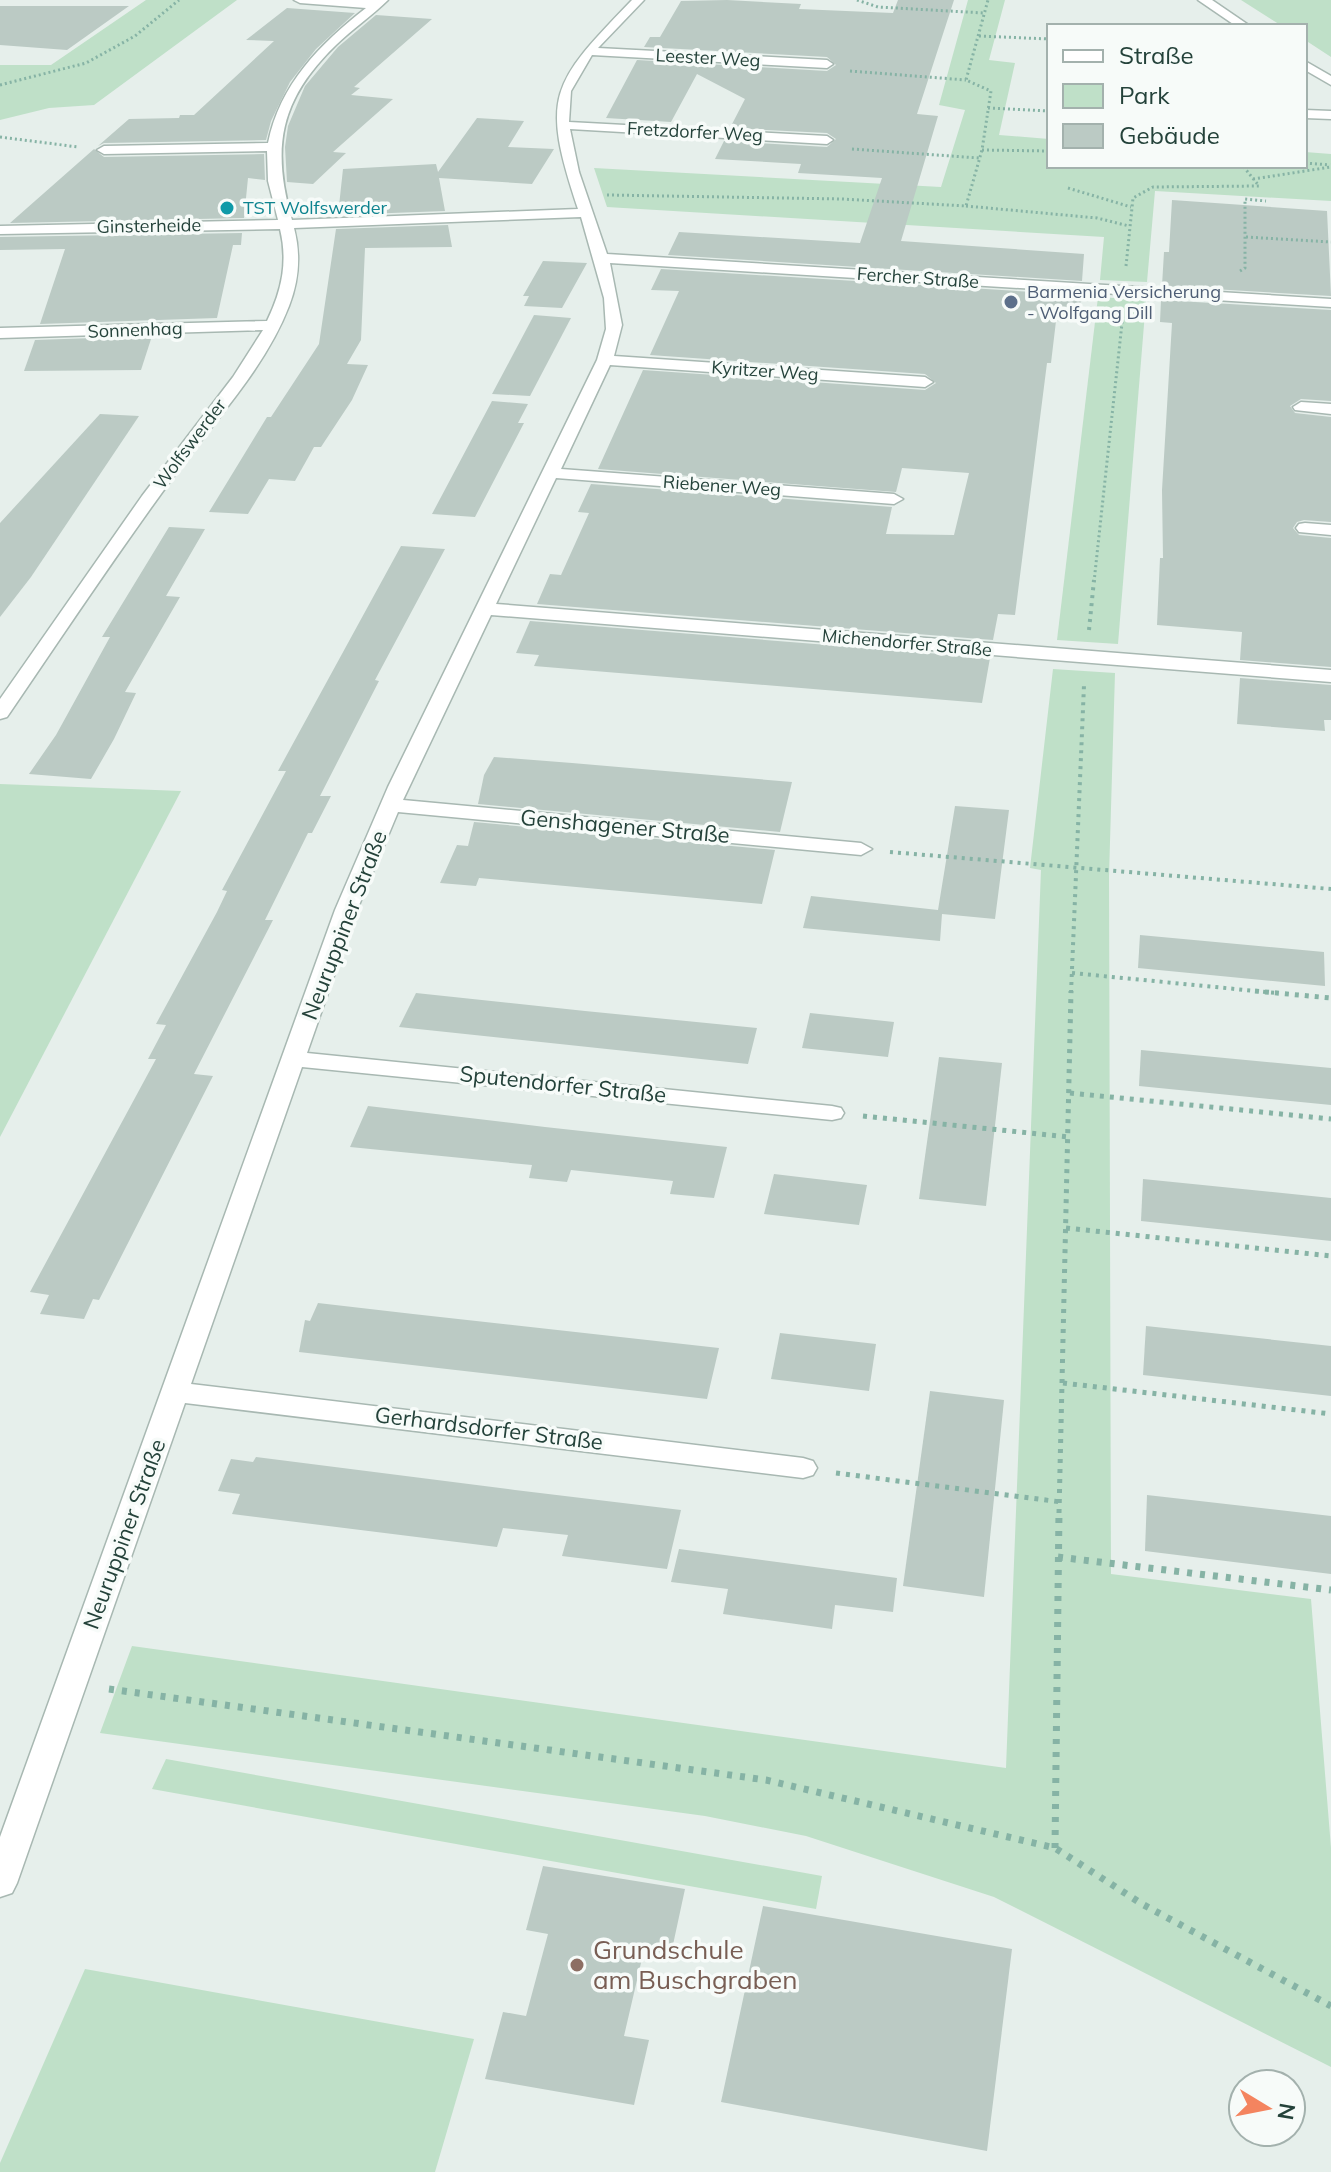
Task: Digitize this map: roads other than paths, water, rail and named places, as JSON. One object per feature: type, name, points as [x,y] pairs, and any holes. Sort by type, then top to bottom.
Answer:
[{"type":"street","points":[[300,0],[379,2]]},
{"type":"street","name":"Neuruppiner Straße","points":[[0,1883],[346,910],[390,805],[605,360],[615,328],[611,293],[563,125],[564,93],[590,51],[638,0]]},
{"type":"street","points":[[1204,0],[1241,24]]},
{"type":"street","name":"Wolfswerder","points":[[0,713],[94,574],[247,367],[270,325],[289,285],[294,251],[275,185],[273,147],[284,104],[304,70],[332,40],[379,2]]},
{"type":"street","name":"Leester Weg","points":[[590,51],[827,64]]},
{"type":"street","points":[[1307,66],[1331,81]]},
{"type":"street","points":[[1307,114],[1331,115]]},
{"type":"street","name":"Fretzdorfer Weg","points":[[563,125],[827,140]]},
{"type":"street","points":[[104,150],[273,147]]},
{"type":"street","name":"Ginsterheide","points":[[0,230],[587,213]]},
{"type":"street","name":"Fercher Straße","points":[[602,258],[1331,303]]},
{"type":"street","name":"Sonnenhag","points":[[0,333],[270,325]]},
{"type":"street","name":"Kyritzer Weg","points":[[605,360],[925,382]]},
{"type":"street","points":[[1301,407],[1331,409]]},
{"type":"street","name":"Riebener Weg","points":[[551,473],[894,499]]},
{"type":"street","points":[[1305,528],[1331,530]]},
{"type":"street","name":"Michendorfer Straße","points":[[484,609],[1331,676]]},
{"type":"street","name":"Genshagener Straße","points":[[390,805],[861,849]]},
{"type":"street","name":"Sputendorfer Straße","points":[[293,1059],[373,1064],[832,1113]]},
{"type":"street","name":"Gerhardsdorfer Straße","points":[[175,1392],[803,1468]]},
{"type":"place","name":"TST Wolfswerder","points":[[227,208]]},
{"type":"place","name":"Barmenia Versicherung - Wolfgang Dill","points":[[1011,302]]},
{"type":"place","name":"Grundschule am Buschgraben","points":[[577,1965]]}]
